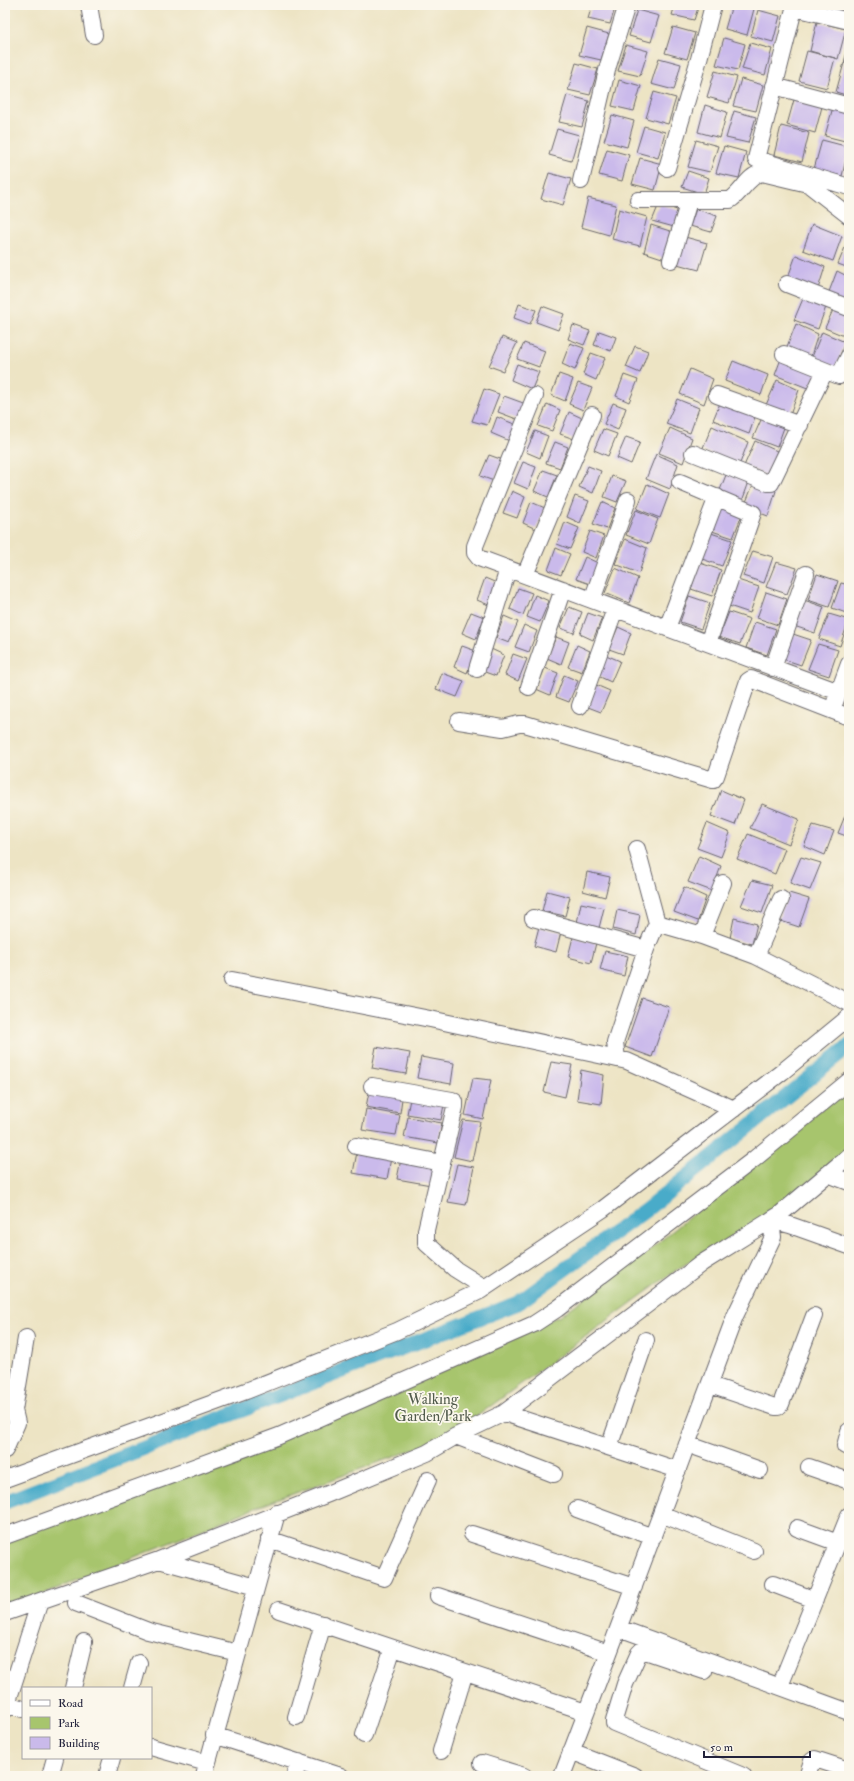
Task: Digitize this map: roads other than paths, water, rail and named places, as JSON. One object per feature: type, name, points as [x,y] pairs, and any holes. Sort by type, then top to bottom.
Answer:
[{"type":"street","points":[[89,5],[94,35]]},
{"type":"street","points":[[581,182],[608,66],[627,5]]},
{"type":"street","points":[[667,168],[713,5]]},
{"type":"street","points":[[849,21],[795,6],[756,159],[849,187]]},
{"type":"street","points":[[774,86],[849,106]]},
{"type":"street","points":[[638,200],[730,200],[736,197],[752,177],[756,174],[762,173],[808,184],[849,216]]},
{"type":"street","points":[[671,260],[689,201]]},
{"type":"street","points":[[787,284],[849,308]]},
{"type":"street","points":[[784,354],[839,376],[849,356]]},
{"type":"street","points":[[694,453],[771,483],[825,371]]},
{"type":"street","points":[[717,395],[800,425]]},
{"type":"street","points":[[535,396],[475,546],[475,553],[479,558],[839,692]]},
{"type":"street","points":[[525,575],[592,415]]},
{"type":"street","points":[[680,482],[753,513],[708,643]]},
{"type":"street","points":[[667,628],[717,497]]},
{"type":"street","points":[[592,600],[628,500]]},
{"type":"street","points":[[477,669],[508,569]]},
{"type":"street","points":[[773,668],[806,574]]},
{"type":"street","points":[[529,687],[563,589]]},
{"type":"street","points":[[580,706],[615,609]]},
{"type":"street","points":[[832,710],[849,664]]},
{"type":"street","points":[[459,721],[503,728],[525,724],[713,780],[716,776],[748,681],[751,679],[849,717]]},
{"type":"street","points":[[617,1059],[615,1042],[646,949],[657,923],[638,849]]},
{"type":"street","points":[[702,936],[724,883]]},
{"type":"street","points":[[756,956],[781,899]]},
{"type":"street","points":[[533,918],[646,949]]},
{"type":"street","points":[[657,923],[702,936],[756,956],[849,1003]]},
{"type":"street","points":[[232,980],[430,1019],[617,1059],[638,1065],[734,1109]]},
{"type":"street","points":[[6,1475],[246,1391],[397,1331],[485,1288],[603,1208],[782,1072],[849,1017]]},
{"type":"street","points":[[5,1536],[279,1436],[534,1324],[563,1304],[753,1160],[849,1081]]},
{"type":"street","points":[[372,1086],[452,1100],[455,1102],[426,1230],[426,1243],[455,1269],[485,1288]]},
{"type":"street","points":[[356,1146],[442,1163]]},
{"type":"street","points":[[5,1612],[159,1560],[328,1494],[427,1453],[456,1436],[504,1413],[702,1263],[772,1220],[849,1156]]},
{"type":"street","points":[[828,1174],[849,1182]]},
{"type":"street","points":[[772,1220],[849,1246]]},
{"type":"street","points":[[562,1776],[619,1628],[735,1316],[773,1237],[772,1220]]},
{"type":"street","points":[[710,1385],[778,1407],[781,1404],[814,1316]]},
{"type":"street","points":[[5,1450],[17,1424],[14,1410],[26,1338]]},
{"type":"street","points":[[609,1447],[646,1340]]},
{"type":"street","points":[[504,1413],[678,1470]]},
{"type":"street","points":[[456,1436],[554,1474]]},
{"type":"street","points":[[687,1444],[760,1470]]},
{"type":"street","points":[[809,1467],[849,1481]]},
{"type":"street","points":[[270,1540],[384,1578],[428,1480]]},
{"type":"street","points":[[577,1509],[653,1536]]},
{"type":"street","points":[[152,1747],[205,1770],[277,1513]]},
{"type":"street","points":[[661,1514],[754,1551]]},
{"type":"street","points":[[780,1686],[849,1515]]},
{"type":"street","points":[[797,1528],[838,1543]]},
{"type":"street","points":[[472,1534],[634,1587]]},
{"type":"street","points":[[159,1560],[256,1588]]},
{"type":"street","points":[[773,1584],[815,1600]]},
{"type":"street","points":[[438,1596],[609,1653]]},
{"type":"street","points":[[22,1709],[6,1707],[40,1601]]},
{"type":"street","points":[[76,1603],[148,1631],[238,1653]]},
{"type":"street","points":[[279,1610],[586,1712]]},
{"type":"street","points":[[296,1717],[323,1624]]},
{"type":"street","points":[[619,1628],[849,1712]]},
{"type":"street","points":[[73,1687],[84,1642]]},
{"type":"street","points":[[364,1735],[393,1648]]},
{"type":"street","points":[[704,1671],[642,1650],[639,1653],[625,1684],[614,1720],[617,1725],[743,1776]]},
{"type":"street","points":[[132,1687],[139,1663]]},
{"type":"street","points":[[441,1751],[465,1672]]},
{"type":"street","points":[[600,1675],[625,1684]]},
{"type":"street","points":[[214,1735],[296,1769],[341,1776]]},
{"type":"street","points":[[571,1751],[635,1776]]},
{"type":"street","points":[[50,1776],[55,1759]]},
{"type":"street","points":[[107,1776],[112,1759]]},
{"type":"street","points":[[807,1776],[812,1761],[815,1759],[849,1770]]},
{"type":"street","points":[[482,1763],[524,1776]]},
{"type":"waterway","points":[[5,1502],[518,1303],[646,1210],[849,1046]]},
{"type":"park label","name":"Walking Garden/Park","points":[[433,1408]]}]
